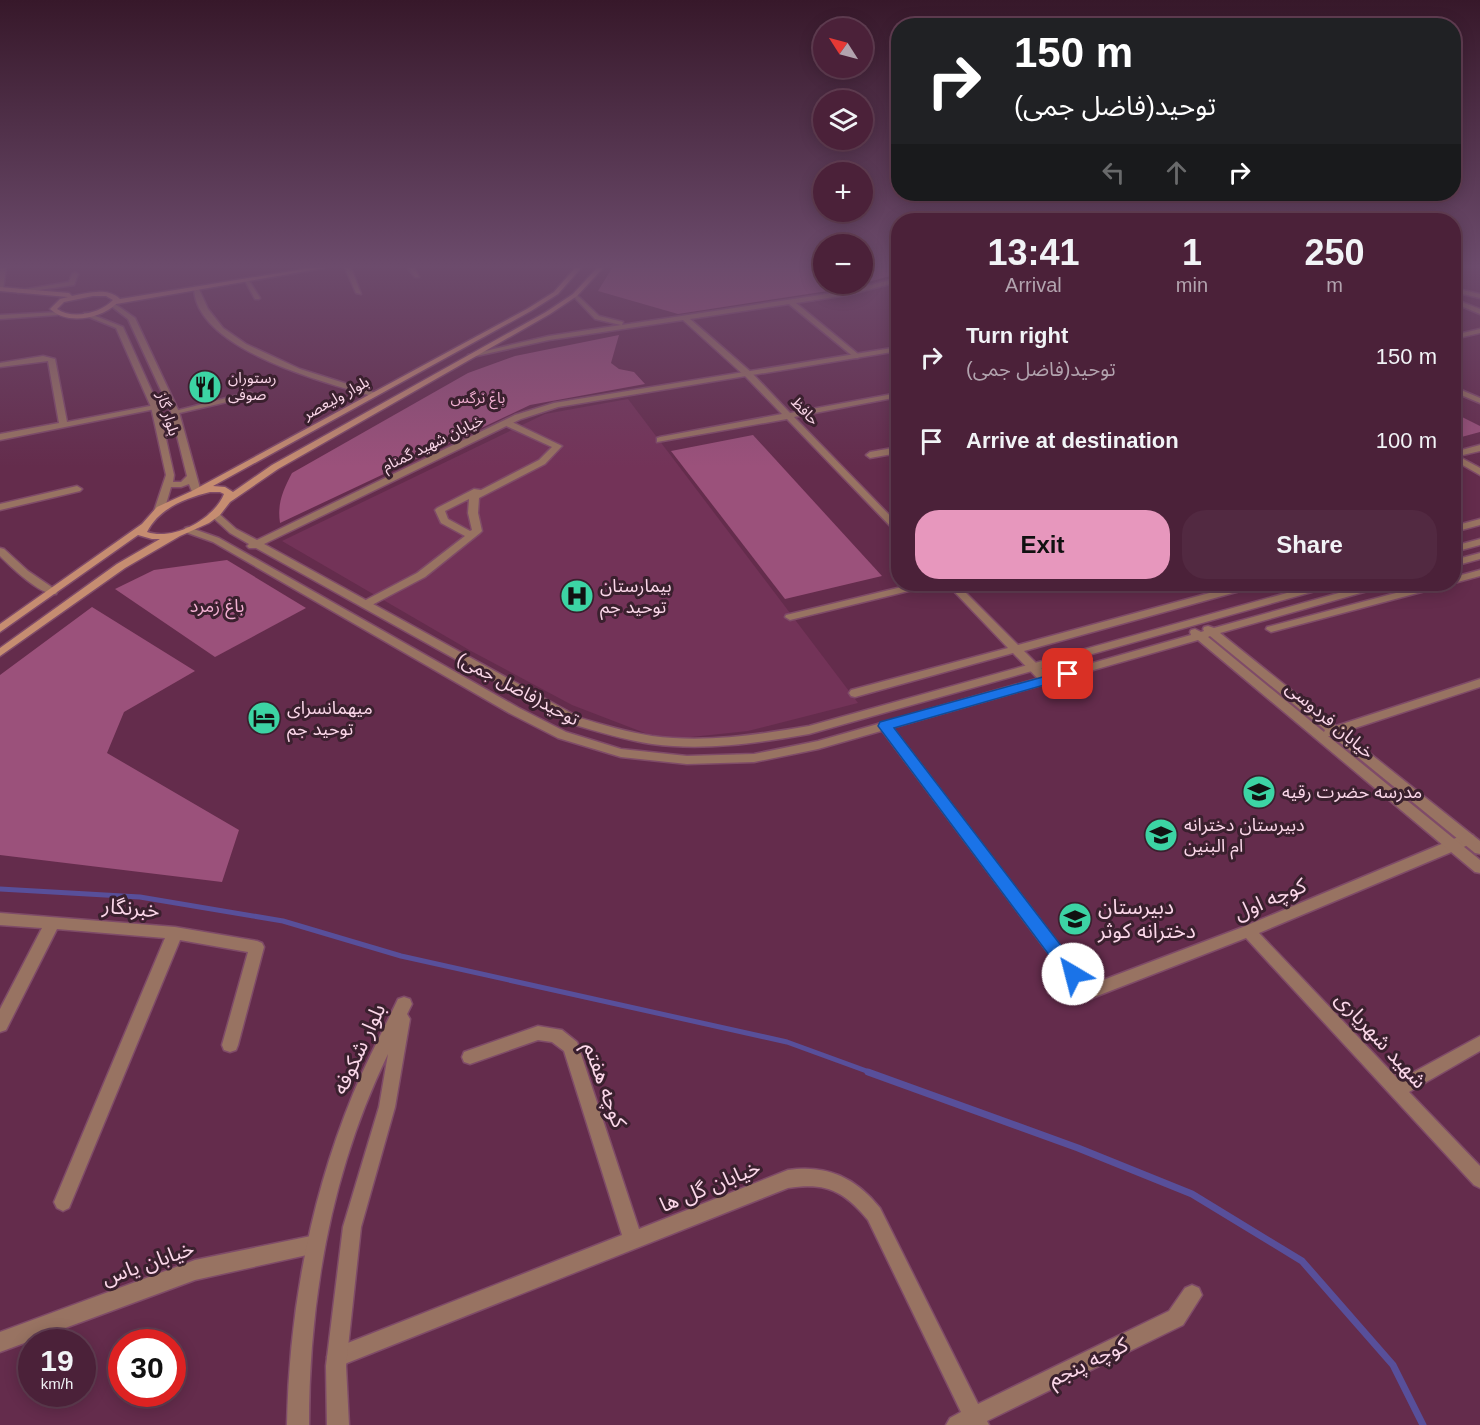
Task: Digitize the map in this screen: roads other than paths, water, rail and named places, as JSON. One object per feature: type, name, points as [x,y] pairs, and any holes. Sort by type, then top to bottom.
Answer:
[{"type":"main road","name":"بلوار ولیعصر","points":[[144,526],[159,511],[484,334]]},
{"type":"main road","name":"بلوار ولیعصر","points":[[183,532],[214,514],[228,500],[275,467],[510,334]]},
{"type":"main road","points":[[196,492],[222,489],[229,493],[228,500]]},
{"type":"main road","points":[[144,526],[142,533],[149,537],[162,538],[183,532]]},
{"type":"main road","points":[[0,629],[144,526]]},
{"type":"main road","points":[[0,653],[121,566],[183,532]]},
{"type":"main road","points":[[95,560],[111,555],[120,556],[124,561],[121,566]]},
{"type":"street","name":"بلوار گاز","points":[[122,334],[155,407],[170,475],[159,511]]},
{"type":"street","name":"بلوار گاز","points":[[138,334],[175,412],[196,492]]},
{"type":"street","points":[[229,334],[275,362],[375,394]]},
{"type":"street","points":[[472,355],[571,334]]},
{"type":"street","name":"حافظ","points":[[703,334],[749,375],[891,521]]},
{"type":"street","points":[[830,334],[855,356]]},
{"type":"street","name":"خیابان شهید گمنام","points":[[238,552],[504,424],[558,405],[891,350]]},
{"type":"street","points":[[0,365],[43,358],[51,359],[63,424]]},
{"type":"street","points":[[1461,392],[1480,401]]},
{"type":"street","points":[[175,412],[250,394]]},
{"type":"street","points":[[660,440],[891,396]]},
{"type":"street","points":[[0,437],[155,407]]},
{"type":"street","points":[[474,533],[444,521],[440,510],[544,455],[550,448],[504,424]]},
{"type":"street","points":[[474,533],[474,497],[542,462],[558,446],[504,424]]},
{"type":"street","points":[[1461,454],[1480,448]]},
{"type":"street","points":[[870,456],[891,452]]},
{"type":"street","points":[[1461,460],[1480,471]]},
{"type":"street","points":[[168,483],[180,485],[189,481],[191,477]]},
{"type":"street","points":[[0,507],[77,489]]},
{"type":"street","name":"توحید(فاضل جمی)","points":[[214,514],[233,531],[576,721],[630,736],[689,743],[750,741],[808,730],[1303,591]]},
{"type":"street","points":[[1461,527],[1480,522]]},
{"type":"street","name":"توحید(فاضل جمی)","points":[[183,532],[216,540],[562,735],[621,753],[687,760],[754,758],[818,745],[1357,591]]},
{"type":"street","points":[[366,604],[421,575],[474,533]]},
{"type":"street","points":[[1461,547],[1480,542]]},
{"type":"street","points":[[0,551],[24,573],[52,592]]},
{"type":"street","points":[[1461,561],[1480,556]]},
{"type":"street","points":[[1461,563],[1480,572]]},
{"type":"street","points":[[1461,578],[1480,572]]},
{"type":"street","points":[[790,617],[896,591]]},
{"type":"street","points":[[959,591],[1046,680]]},
{"type":"street","points":[[855,693],[1228,591]]},
{"type":"street","points":[[1271,629],[1414,591]]},
{"type":"street","name":"خیابان فردوسی","points":[[1191,621],[1334,731],[1480,849]]},
{"type":"street","points":[[392,640],[410,630]]},
{"type":"street","name":"خیابان فردوسی","points":[[1206,633],[1319,735],[1480,868]]},
{"type":"street","points":[[1319,735],[1480,683]]},
{"type":"street","name":"کوچه اول","points":[[885,726],[1088,993],[1248,931],[1468,839]]},
{"type":"street","name":"خبرنگار","points":[[0,919],[175,933],[257,947],[230,1045]]},
{"type":"street","points":[[0,1025],[53,922]]},
{"type":"street","name":"شهید شهریاری","points":[[1248,931],[1480,1179]]},
{"type":"street","points":[[63,1202],[175,933]]},
{"type":"street","name":"بلوار شکوفه","points":[[298,1425],[297,1376],[318,1229],[357,1106],[404,1004],[387,1107],[352,1227],[337,1358],[339,1425]]},
{"type":"street","name":"کوچه هفتم","points":[[470,1057],[538,1033],[556,1035],[571,1047],[633,1240]]},
{"type":"street","points":[[1397,1090],[1480,1043]]},
{"type":"street","name":"خیابان گل ها","points":[[337,1358],[788,1179],[812,1176],[836,1180],[851,1189],[874,1214],[970,1422]]},
{"type":"street","name":"خیابان یاس","points":[[0,1342],[195,1270],[316,1244]]},
{"type":"street","name":"کوچه پنجم","points":[[970,1422],[1176,1318],[1192,1295]]},
{"type":"waterway","points":[[0,889],[140,897],[283,921],[401,956],[787,1042],[872,1073]]},
{"type":"waterway","points":[[868,1072],[1078,1148],[1192,1194],[1302,1261],[1393,1365],[1423,1425]]},
{"type":"place","name":"رستوران صوفی","points":[[205,387]]},
{"type":"place","name":"بیمارستان توحید جم","points":[[577,596]]},
{"type":"place","name":"میهمانسرای توحید جم","points":[[264,718]]},
{"type":"place","name":"مدرسه حضرت رقیه","points":[[1259,792]]},
{"type":"place","name":"دبیرستان دخترانه ام البنین","points":[[1161,835]]},
{"type":"place","name":"دبیرستان دخترانه کوثر","points":[[1075,919]]},
{"type":"park label","name":"باغ نرگس","points":[[478,398]]},
{"type":"park label","name":"باغ زمرد","points":[[217,606]]}]
